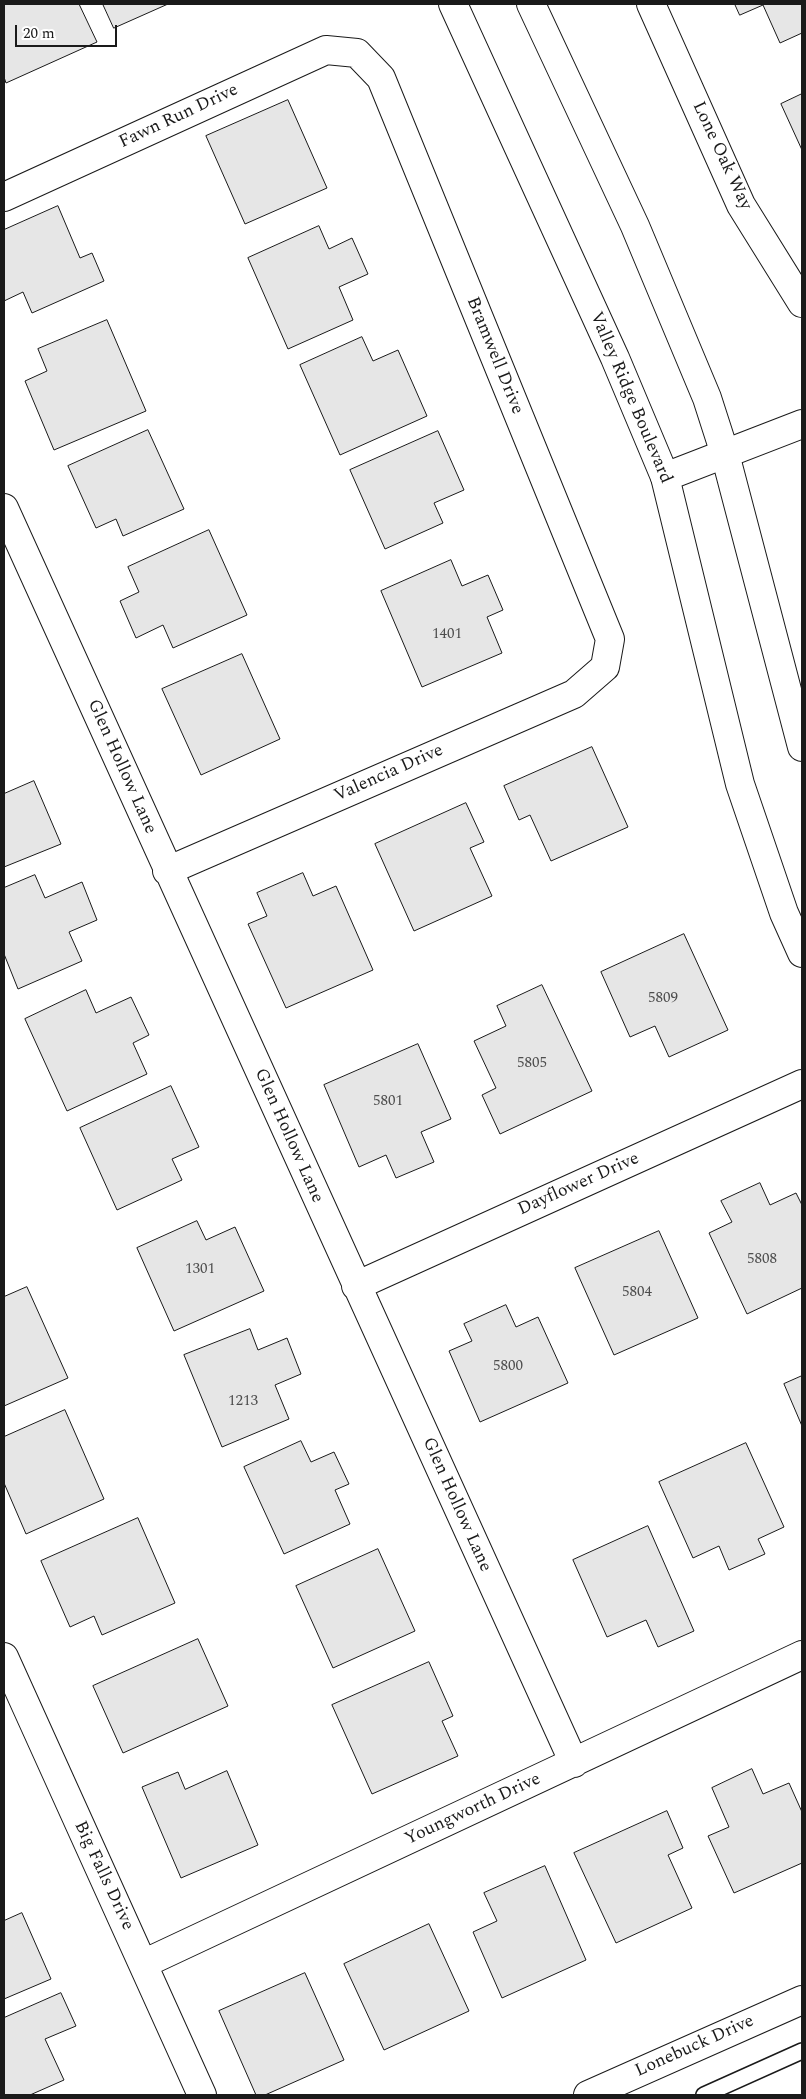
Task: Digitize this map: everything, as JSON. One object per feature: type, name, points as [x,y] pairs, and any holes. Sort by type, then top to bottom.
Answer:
[{"type":"street","name":"Valley Ridge Boulevard","points":[[453,4],[615,358],[665,477],[740,784],[784,913],[802,953]]},
{"type":"street","points":[[531,4],[635,226],[707,398],[725,454],[802,747]]},
{"type":"street","name":"Lone Oak Way","points":[[651,4],[741,205],[802,303]]},
{"type":"street","name":"Fawn Run Drive","points":[[4,197],[326,50],[357,54]]},
{"type":"street","name":"Bramwell Drive","points":[[357,54],[381,78],[610,639],[605,667]]},
{"type":"street","points":[[665,477],[802,424]]},
{"type":"street","name":"Glen Hollow Lane","points":[[4,508],[167,871],[574,1763]]},
{"type":"street","name":"Valencia Drive","points":[[167,871],[574,694],[605,667]]},
{"type":"street","name":"Dayflower Drive","points":[[356,1286],[802,1084]]},
{"type":"street","name":"Youngworth Drive","points":[[144,1964],[802,1655]]},
{"type":"street","name":"Big Falls Drive","points":[[4,1657],[202,2095]]},
{"type":"street","name":"Lonebuck Drive","points":[[588,2095],[802,2000]]},
{"type":"lane","points":[[704,2095],[802,2051]]},
{"type":"building","points":[[4,4],[79,4],[97,42],[6,83],[4,77]]},
{"type":"building","points":[[103,4],[168,4],[114,28]]},
{"type":"building","points":[[735,4],[802,4],[802,33],[780,43],[763,5],[740,15]]},
{"type":"building","points":[[802,94],[802,150],[781,104]]},
{"type":"building","points":[[288,100],[327,188],[245,224],[206,136]]},
{"type":"building","points":[[58,206],[80,258],[92,253],[104,281],[32,313],[23,292],[4,301],[4,230]]},
{"type":"building","points":[[319,226],[329,249],[352,238],[368,274],[339,287],[353,320],[288,349],[248,258]]},
{"type":"building","points":[[107,320],[146,411],[54,450],[25,381],[47,371],[38,349]]},
{"type":"building","points":[[362,337],[373,361],[398,350],[427,416],[340,455],[300,365]]},
{"type":"building","points":[[148,430],[184,509],[123,536],[116,519],[96,528],[68,466]]},
{"type":"building","points":[[438,431],[464,490],[434,503],[443,523],[385,549],[350,470]]},
{"type":"building","points":[[209,530],[247,615],[173,648],[163,625],[136,638],[120,601],[139,592],[128,567]]},
{"type":"building","points":[[451,560],[462,586],[488,575],[503,610],[487,617],[502,653],[422,687],[381,591]]},
{"type":"building","points":[[242,654],[280,739],[201,775],[162,689]]},
{"type":"building","points":[[592,747],[628,827],[551,861],[530,815],[519,820],[504,786]]},
{"type":"building","points":[[34,781],[61,844],[4,867],[4,794]]},
{"type":"building","points":[[466,803],[484,842],[470,848],[492,896],[414,931],[375,844]]},
{"type":"building","points":[[303,873],[313,896],[336,886],[373,970],[286,1008],[248,924],[267,916],[257,893]]},
{"type":"building","points":[[35,875],[45,898],[82,882],[97,920],[69,932],[82,961],[18,989],[4,954],[4,888]]},
{"type":"building","points":[[684,934],[728,1030],[669,1057],[655,1026],[630,1037],[601,972]]},
{"type":"building","points":[[542,985],[592,1091],[500,1134],[482,1095],[496,1088],[474,1041],[506,1026],[497,1006]]},
{"type":"building","points":[[86,990],[96,1013],[131,997],[149,1035],[133,1043],[147,1074],[67,1111],[25,1019]]},
{"type":"building","points":[[418,1044],[451,1119],[421,1132],[434,1162],[396,1178],[386,1155],[359,1167],[324,1085]]},
{"type":"building","points":[[171,1086],[199,1147],[172,1159],[182,1180],[117,1210],[80,1128]]},
{"type":"building","points":[[760,1183],[770,1205],[796,1193],[802,1205],[802,1288],[747,1314],[709,1233],[732,1222],[721,1201]]},
{"type":"building","points":[[197,1221],[206,1240],[235,1227],[264,1291],[174,1331],[137,1248]]},
{"type":"building","points":[[659,1231],[698,1318],[614,1355],[575,1268]]},
{"type":"building","points":[[27,1287],[68,1378],[4,1406],[4,1297]]},
{"type":"building","points":[[506,1305],[516,1327],[538,1317],[568,1383],[480,1422],[449,1351],[472,1341],[464,1324]]},
{"type":"building","points":[[250,1329],[258,1350],[287,1338],[301,1374],[275,1385],[289,1419],[222,1447],[184,1355]]},
{"type":"building","points":[[802,1376],[802,1426],[784,1384]]},
{"type":"building","points":[[65,1410],[104,1499],[26,1534],[4,1483],[4,1437]]},
{"type":"building","points":[[301,1441],[311,1462],[334,1452],[349,1484],[335,1490],[350,1524],[284,1554],[244,1467]]},
{"type":"building","points":[[746,1443],[784,1527],[758,1539],[765,1554],[729,1570],[719,1546],[693,1558],[659,1482]]},
{"type":"building","points":[[138,1518],[175,1603],[102,1635],[94,1616],[70,1627],[41,1561]]},
{"type":"building","points":[[648,1526],[694,1631],[658,1647],[646,1620],[607,1637],[573,1560]]},
{"type":"building","points":[[378,1549],[415,1631],[333,1668],[296,1586]]},
{"type":"building","points":[[198,1639],[228,1706],[123,1753],[93,1686]]},
{"type":"building","points":[[429,1662],[453,1716],[442,1721],[458,1756],[372,1794],[332,1705]]},
{"type":"building","points":[[752,1769],[763,1794],[789,1783],[802,1812],[802,1863],[734,1893],[708,1836],[729,1827],[712,1788]]},
{"type":"building","points":[[227,1771],[258,1845],[181,1878],[142,1787],[178,1772],[185,1789]]},
{"type":"building","points":[[667,1811],[683,1848],[668,1855],[692,1908],[616,1943],[574,1853]]},
{"type":"building","points":[[545,1866],[586,1960],[502,1998],[473,1932],[497,1921],[484,1893]]},
{"type":"building","points":[[22,1913],[51,1979],[4,1999],[4,1921]]},
{"type":"building","points":[[429,1924],[469,2011],[384,2050],[344,1964]]},
{"type":"building","points":[[305,1973],[344,2060],[265,2095],[256,2095],[219,2011]]},
{"type":"building","points":[[61,1993],[76,2026],[45,2039],[64,2080],[30,2095],[4,2095],[4,2018]]}]
